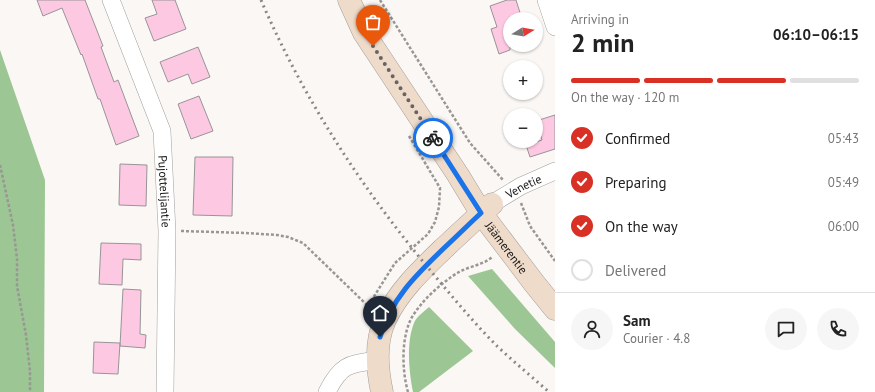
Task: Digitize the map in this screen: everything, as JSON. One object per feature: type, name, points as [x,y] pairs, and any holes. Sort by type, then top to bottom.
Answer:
[{"type":"main road","name":"Jäämerentie","points":[[349,0],[364,33],[458,175],[495,203],[534,283],[555,309]]},
{"type":"main road","name":"Jäämerentie","points":[[359,0],[537,265],[555,286]]},
{"type":"main road","points":[[382,392],[378,360],[380,337],[385,320],[406,286],[417,273],[495,203]]},
{"type":"street","name":"Pujottelijantie","points":[[111,0],[162,131],[168,231],[165,392]]},
{"type":"street","points":[[546,0],[555,27]]},
{"type":"street","name":"Venetie","points":[[495,203],[540,177],[555,171]]},
{"type":"street","points":[[327,392],[339,372],[347,366],[378,360]]},
{"type":"path","points":[[380,0],[470,143],[481,157],[501,176],[495,203],[521,204],[530,226],[555,261]]},
{"type":"path","points":[[409,136],[440,188]]},
{"type":"path","points":[[0,165],[14,225],[17,259],[17,286],[26,335],[30,392]]},
{"type":"path","points":[[168,231],[246,232],[288,237],[303,243],[368,306]]},
{"type":"path","points":[[408,392],[404,373],[403,356],[411,319],[424,302],[449,279],[469,267],[487,261],[497,252]]},
{"type":"green space","points":[[0,50],[45,180],[44,392],[0,392]]},
{"type":"green space","points":[[492,269],[555,342],[555,368],[515,329],[468,276]]},
{"type":"green space","points":[[429,307],[473,351],[419,392],[413,392],[409,358],[411,331],[417,319]]},
{"type":"building","points":[[37,0],[85,0],[103,46],[101,47],[114,82],[118,80],[139,136],[116,145],[100,99],[98,99],[82,54],[81,55],[62,8],[43,16]]},
{"type":"building","points":[[152,0],[175,0],[186,29],[154,41],[145,18],[157,14]]},
{"type":"building","points":[[507,0],[516,0],[520,12],[503,12],[503,52],[504,52],[499,54],[491,29],[497,27],[490,6]]},
{"type":"building","points":[[198,47],[210,77],[192,84],[188,74],[168,82],[160,62]]},
{"type":"building","points":[[199,96],[213,131],[191,139],[178,104]]},
{"type":"building","points":[[555,115],[555,149],[530,157],[527,148],[543,148],[543,119]]},
{"type":"building","points":[[195,157],[233,157],[232,216],[193,215]]},
{"type":"building","points":[[120,164],[147,165],[146,206],[119,205]]},
{"type":"building","points":[[101,243],[141,244],[141,260],[123,259],[122,285],[99,284]]},
{"type":"building","points":[[123,289],[141,290],[140,334],[146,335],[145,348],[120,346]]},
{"type":"building","points":[[94,342],[120,343],[118,374],[93,373]]},
{"type":"railway","points":[[261,0],[296,74],[316,109],[360,178],[384,212],[435,276],[481,329],[503,352],[549,392]]},
{"type":"way so far","points":[[373,46],[433,138]]},
{"type":"route","points":[[380,337],[385,320],[406,286],[417,273],[481,213],[433,138]]}]
